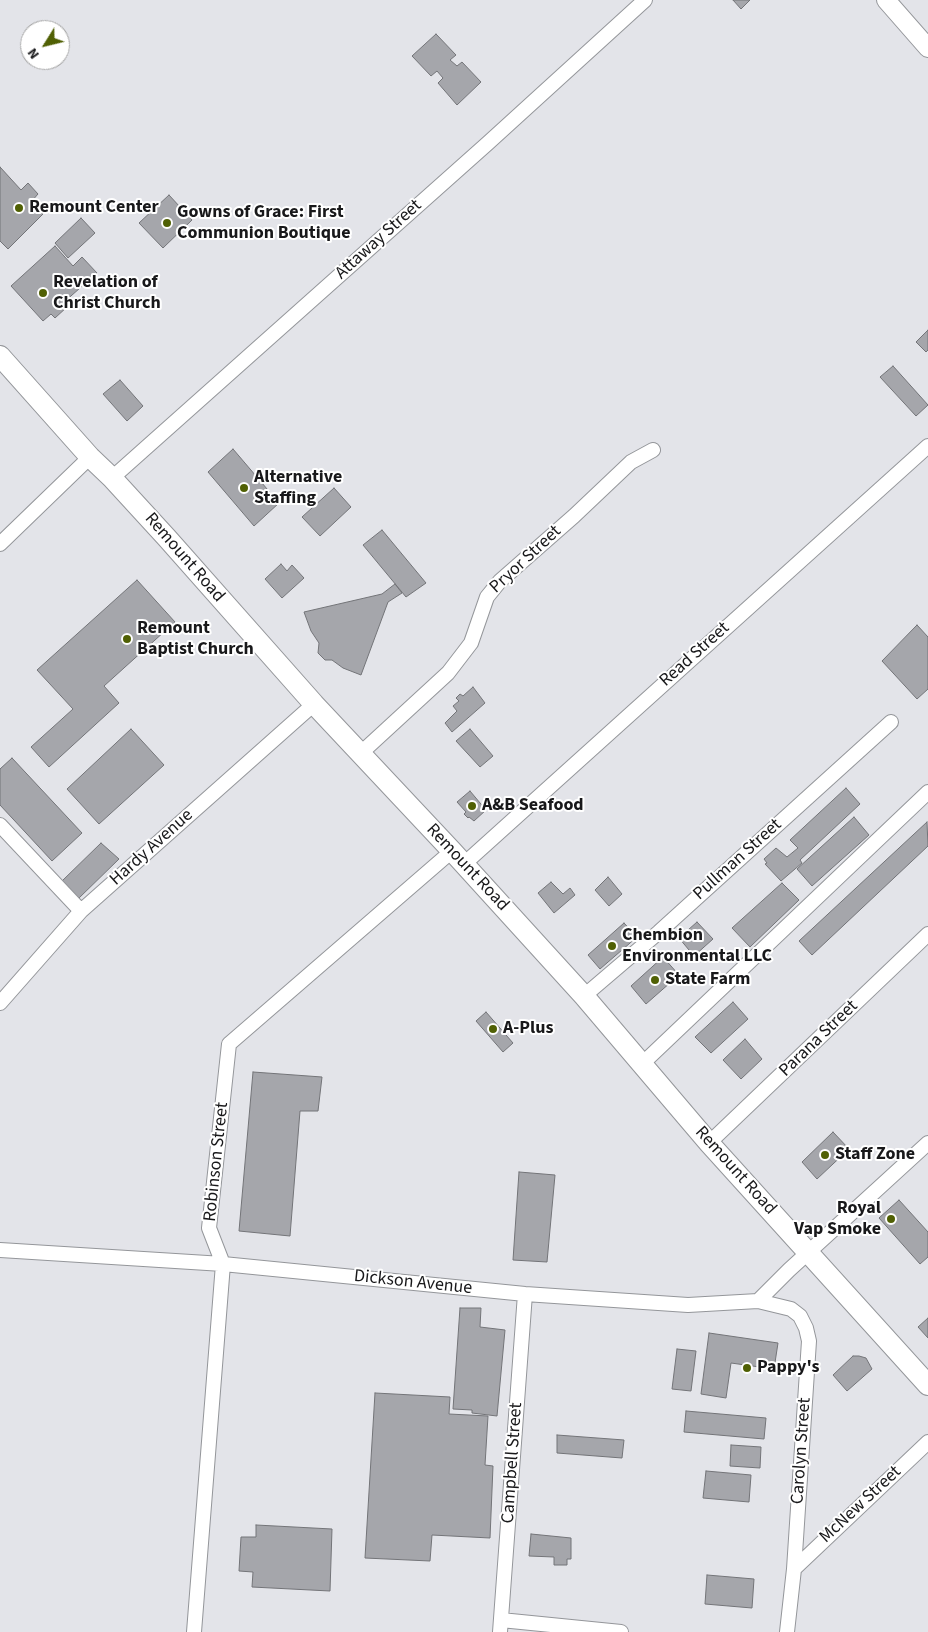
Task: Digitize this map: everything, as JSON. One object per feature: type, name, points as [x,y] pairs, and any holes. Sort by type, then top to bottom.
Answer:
[{"type":"main road","name":"Remount Road","points":[[0,356],[314,704],[584,996],[709,1143],[928,1385]]},
{"type":"street","name":"Attaway Street","points":[[112,478],[481,150],[645,0]]},
{"type":"street","points":[[886,0],[928,48]]},
{"type":"street","name":"Read Street","points":[[458,858],[928,446]]},
{"type":"street","name":"Pryor Street","points":[[361,753],[448,673],[471,643],[487,597],[500,582],[631,462],[653,450]]},
{"type":"street","points":[[0,544],[90,457]]},
{"type":"street","name":"Hardy Avenue","points":[[0,1003],[81,911],[314,704]]},
{"type":"street","name":"Pullman Street","points":[[584,996],[659,932],[891,722]]},
{"type":"street","points":[[642,1064],[928,792]]},
{"type":"street","points":[[0,825],[81,911]]},
{"type":"street","name":"Robinson Street","points":[[194,1632],[223,1264],[209,1228],[229,1044],[458,858]]},
{"type":"street","name":"Parana Street","points":[[709,1143],[928,934]]},
{"type":"street","points":[[758,1301],[928,1142]]},
{"type":"street","name":"Dickson Avenue","points":[[0,1250],[223,1264],[525,1294],[688,1305],[758,1301]]},
{"type":"street","name":"Campbell Street","points":[[501,1626],[525,1294]]},
{"type":"street","name":"Carolyn Street","points":[[758,1301],[791,1309],[800,1316],[806,1328],[809,1341],[794,1569],[787,1632]]},
{"type":"street","name":"McNew Street","points":[[794,1569],[928,1442]]},
{"type":"street","points":[[501,1626],[621,1632]]},
{"type":"building","points":[[733,0],[750,0],[741,9]]},
{"type":"building","points":[[436,34],[456,55],[450,60],[457,66],[462,62],[481,82],[457,105],[438,83],[443,78],[437,71],[431,76],[412,56]]},
{"type":"building","name":"Remount Center","points":[[0,167],[21,190],[28,183],[38,194],[31,202],[43,214],[8,249],[0,241]]},
{"type":"building","points":[[169,195],[192,220],[163,248],[139,223]]},
{"type":"building","points":[[81,218],[95,233],[68,258],[55,243]]},
{"type":"building","name":"Revelation of Christ Church","points":[[55,246],[73,266],[82,257],[97,273],[63,303],[67,307],[55,318],[51,314],[43,321],[11,286]]},
{"type":"building","points":[[928,330],[928,350],[926,352],[916,342]]},
{"type":"building","points":[[893,366],[928,405],[916,416],[880,377]]},
{"type":"building","points":[[120,380],[143,406],[127,421],[103,394]]},
{"type":"building","name":"Alternative Staffing","points":[[233,449],[279,503],[254,526],[208,472]]},
{"type":"building","points":[[334,488],[351,507],[320,536],[302,517]]},
{"type":"building","points":[[382,530],[426,583],[406,597],[363,545]]},
{"type":"building","points":[[281,564],[287,571],[292,565],[304,578],[282,598],[265,579]]},
{"type":"building","name":"Remount Baptist Church","points":[[137,580],[175,622],[104,686],[119,703],[49,767],[31,747],[73,709],[37,670]]},
{"type":"building","points":[[395,584],[402,593],[388,602],[361,675],[343,668],[332,660],[325,660],[318,653],[319,643],[311,631],[304,612],[382,594]]},
{"type":"building","points":[[917,625],[928,637],[928,689],[917,699],[882,661]]},
{"type":"building","points":[[473,687],[485,703],[452,732],[445,723],[457,711],[453,706],[459,701],[456,698],[460,694],[463,696]]},
{"type":"building","points":[[131,729],[164,765],[99,824],[67,789]]},
{"type":"building","points":[[470,729],[493,756],[480,767],[456,741]]},
{"type":"building","points":[[12,758],[82,833],[52,861],[0,805],[0,769]]},
{"type":"building","points":[[846,788],[860,804],[800,860],[802,863],[781,881],[765,864],[767,863],[764,859],[776,848],[787,857],[798,848],[790,840]]},
{"type":"building","name":"A&B Seafood","points":[[470,791],[486,810],[474,821],[464,814],[466,812],[457,802]]},
{"type":"building","points":[[854,817],[869,835],[812,886],[797,869]]},
{"type":"building","points":[[927,822],[928,846],[812,955],[799,941]]},
{"type":"building","points":[[101,843],[119,859],[78,899],[62,881]]},
{"type":"building","points":[[608,877],[622,894],[609,906],[595,890]]},
{"type":"building","points":[[551,882],[563,894],[570,888],[575,895],[554,913],[538,893]]},
{"type":"building","points":[[782,883],[799,900],[750,947],[732,928]]},
{"type":"building","points":[[697,922],[713,939],[694,956],[679,938]]},
{"type":"building","name":"Chembion Environmental LLC","points":[[624,923],[637,937],[600,969],[588,955]]},
{"type":"building","name":"State Farm","points":[[663,957],[679,975],[646,1004],[631,986]]},
{"type":"building","points":[[733,1002],[748,1019],[711,1053],[695,1037]]},
{"type":"building","points":[[486,1012],[513,1043],[503,1052],[476,1021]]},
{"type":"building","points":[[745,1039],[762,1059],[741,1079],[723,1060]]},
{"type":"building","points":[[253,1072],[322,1077],[318,1111],[300,1111],[290,1236],[239,1231]]},
{"type":"building","name":"Staff Zone","points":[[833,1132],[849,1149],[817,1179],[802,1162]]},
{"type":"building","points":[[519,1172],[555,1175],[547,1262],[513,1260]]},
{"type":"building","points":[[899,1200],[928,1232],[928,1257],[920,1264],[879,1218]]},
{"type":"building","points":[[460,1308],[481,1308],[480,1327],[505,1330],[497,1416],[472,1413],[472,1410],[453,1409]]},
{"type":"building","points":[[928,1318],[928,1338],[918,1327]]},
{"type":"building","points":[[709,1333],[778,1343],[774,1369],[731,1363],[726,1398],[701,1394]]},
{"type":"building","points":[[677,1349],[696,1351],[691,1391],[672,1389]]},
{"type":"building","points":[[853,1356],[866,1358],[872,1369],[847,1391],[833,1375]]},
{"type":"building","points":[[375,1393],[450,1397],[449,1414],[488,1416],[485,1465],[493,1466],[490,1538],[432,1535],[430,1561],[365,1558]]},
{"type":"building","points":[[686,1411],[766,1418],[764,1439],[684,1432]]},
{"type":"building","points":[[557,1435],[624,1440],[622,1458],[557,1453]]},
{"type":"building","points":[[731,1445],[761,1447],[760,1468],[730,1466]]},
{"type":"building","points":[[706,1471],[751,1475],[749,1502],[703,1498]]},
{"type":"building","points":[[256,1525],[332,1529],[330,1591],[252,1587],[253,1572],[239,1571],[241,1537],[256,1537]]},
{"type":"building","points":[[531,1534],[571,1538],[571,1559],[567,1559],[567,1565],[554,1565],[554,1557],[529,1556]]},
{"type":"building","points":[[707,1575],[754,1579],[752,1608],[705,1604]]},
{"type":"place","name":"Remount Center","points":[[19,208]]},
{"type":"place","name":"Gowns of Grace: First Communion Boutique","points":[[167,223]]},
{"type":"place","name":"Revelation of Christ Church","points":[[43,293]]},
{"type":"place","name":"Alternative Staffing","points":[[244,488]]},
{"type":"place","name":"Remount Baptist Church","points":[[127,639]]},
{"type":"place","name":"A&B Seafood","points":[[472,806]]},
{"type":"place","name":"Chembion Environmental LLC","points":[[612,946]]},
{"type":"place","name":"State Farm","points":[[655,980]]},
{"type":"place","name":"A-Plus","points":[[493,1029]]},
{"type":"place","name":"Staff Zone","points":[[825,1155]]},
{"type":"place","name":"Royal Vap Smoke","points":[[891,1219]]},
{"type":"place","name":"Pappy's","points":[[747,1368]]}]
